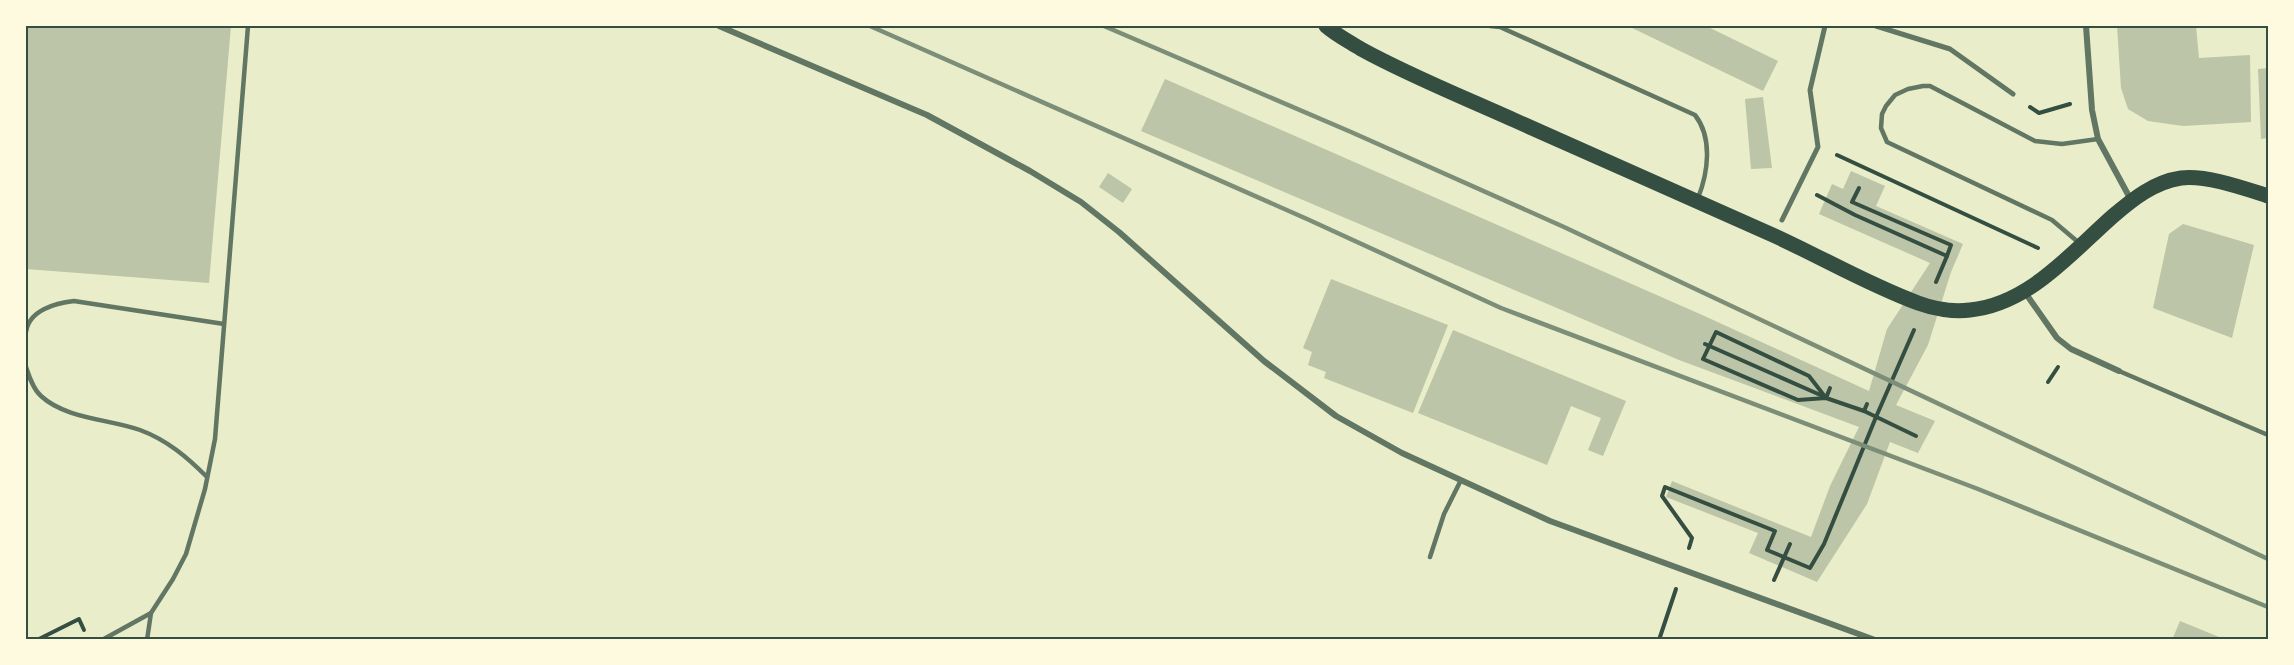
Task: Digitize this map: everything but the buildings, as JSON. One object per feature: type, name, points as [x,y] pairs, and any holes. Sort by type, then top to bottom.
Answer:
[{"type":"main road","points":[[1326,26],[1381,60],[1775,236],[1891,292],[1922,304],[1967,311],[1990,307],[2024,291],[2060,265],[2131,200],[2155,185],[2181,178],[2193,178],[2239,187],[2268,196]]},
{"type":"street","points":[[719,26],[927,115],[1030,171],[1081,202],[1119,232],[1264,362],[1336,416],[1402,453],[1550,521],[1875,639]]},
{"type":"street","points":[[1782,220],[1818,147],[1810,90],[1826,26]]},
{"type":"street","points":[[1876,26],[1950,49],[2013,94]]},
{"type":"street","points":[[2086,26],[2092,110],[2098,139],[2131,200]]},
{"type":"street","points":[[2024,291],[2057,338],[2071,349],[2119,371]]},
{"type":"lane","points":[[147,639],[151,613],[186,554],[215,439],[248,26]]},
{"type":"lane","points":[[1490,26],[1500,27],[1695,115],[1704,129],[1707,155],[1705,181],[1696,202]]},
{"type":"lane","points":[[2081,244],[2052,220],[1887,142],[1881,128],[1882,114],[1895,95],[1908,89],[1930,86],[2035,141],[2062,144],[2098,139]]},
{"type":"lane","points":[[26,332],[26,327],[38,313],[55,303],[74,301],[224,324]]},
{"type":"lane","points":[[26,367],[40,395],[62,409],[140,430],[166,442],[186,456],[207,477]]},
{"type":"lane","points":[[2119,371],[2268,435]]},
{"type":"lane","points":[[1430,557],[1444,514],[1461,480]]},
{"type":"lane","points":[[102,639],[151,613]]},
{"type":"path","points":[[2013,94],[2039,113],[2072,104]]},
{"type":"path","points":[[1818,147],[2035,246],[2060,265]]},
{"type":"path","points":[[1798,187],[1947,256]]},
{"type":"path","points":[[1848,211],[1859,188],[1852,202],[1951,245],[1933,289]]},
{"type":"path","points":[[1659,639],[1692,538],[1662,496],[1665,488],[1775,531],[1767,550],[1810,568],[1824,544],[1918,321]]},
{"type":"path","points":[[1716,332],[1809,376],[1826,398],[1798,400],[1703,359],[1707,344],[1716,332]]},
{"type":"path","points":[[1707,344],[1826,398],[1864,411],[1916,436]]},
{"type":"path","points":[[2048,382],[2059,366]]},
{"type":"path","points":[[1826,398],[1830,388]]},
{"type":"path","points":[[1864,411],[1867,404]]},
{"type":"path","points":[[1765,599],[1790,544],[1784,557]]},
{"type":"path","points":[[37,639],[79,619]]},
{"type":"railway","points":[[870,26],[1307,219],[1501,308],[1978,489],[2268,607]]},
{"type":"railway","points":[[1104,26],[1564,227],[2268,559]]}]
